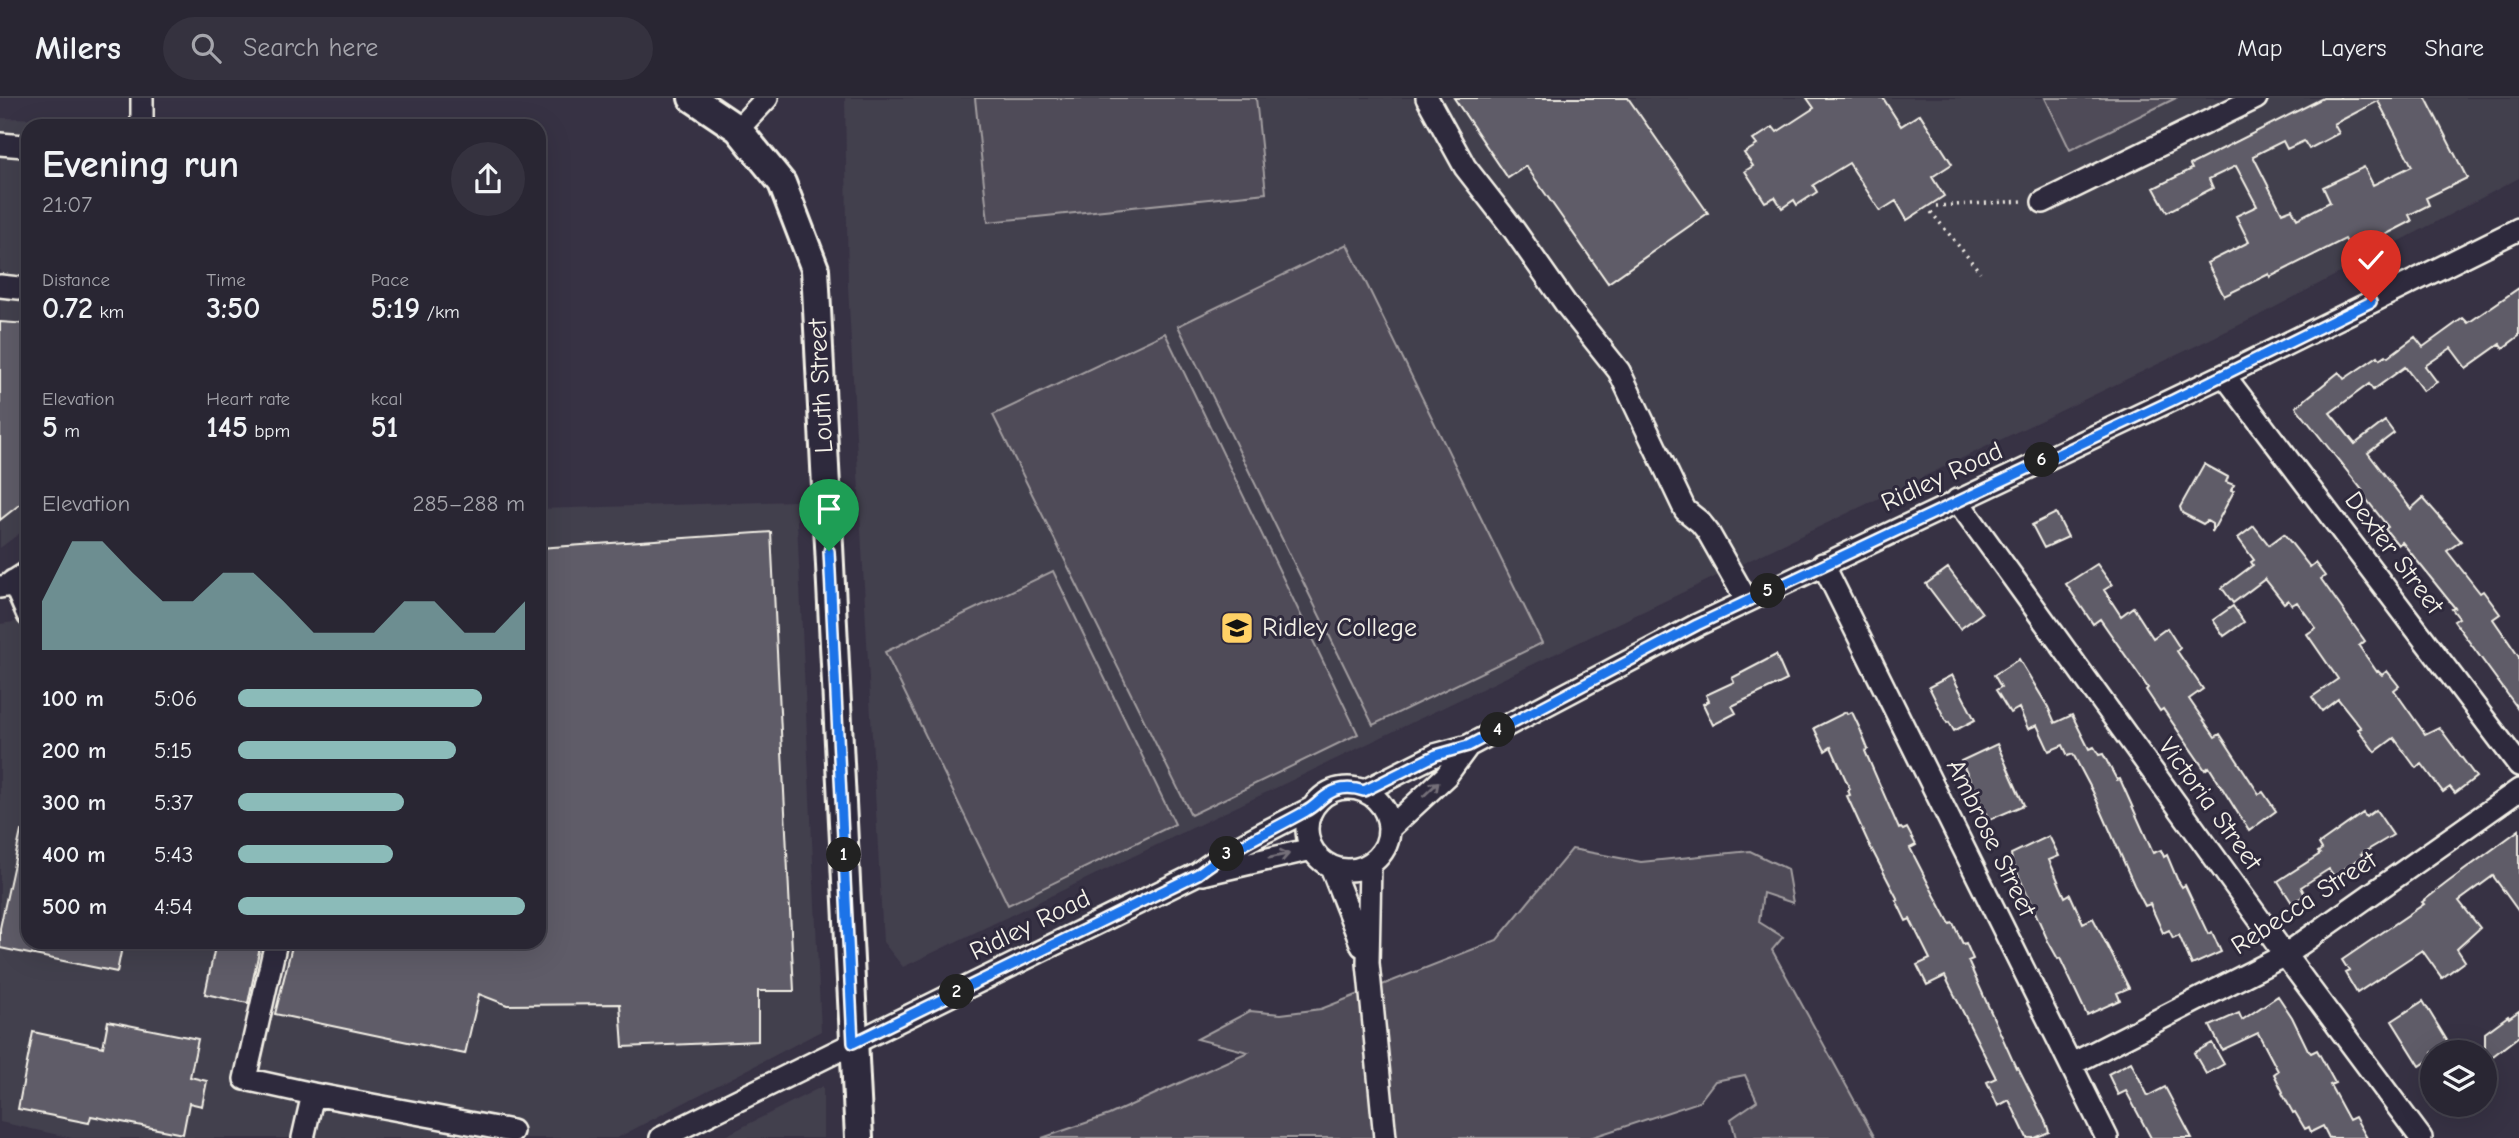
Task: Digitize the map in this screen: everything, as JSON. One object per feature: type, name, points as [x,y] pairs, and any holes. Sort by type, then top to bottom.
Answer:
[{"type":"main road","name":"Louth Street","points":[[692,98],[738,130],[782,183],[815,268],[859,1138]]},
{"type":"street","points":[[142,98],[142,119]]},
{"type":"street","points":[[738,130],[767,98]]},
{"type":"street","points":[[1427,98],[1465,167],[1619,372],[1685,510],[1708,532],[1747,601]]},
{"type":"street","points":[[2034,201],[2256,98]]},
{"type":"street","points":[[0,144],[21,146]]},
{"type":"street","name":"Ridley Road","points":[[1364,791],[1436,755],[1468,746],[1697,625],[2224,375],[2519,229]]},
{"type":"street","points":[[0,286],[21,288]]},
{"type":"street","name":"Dexter Street","points":[[2224,375],[2519,765]]},
{"type":"street","name":"Victoria Street","points":[[1956,500],[2285,955],[2421,1138]]},
{"type":"street","name":"Ambrose Street","points":[[1823,564],[2108,1138]]},
{"type":"street","points":[[14,580],[21,598]]},
{"type":"street","name":"Ridley Road","points":[[1390,828],[1446,776],[1468,746]]},
{"type":"street","points":[[1340,788],[1364,791],[1379,802],[1387,814],[1390,828],[1384,848],[1370,864],[1357,869],[1331,867],[1312,849],[1307,837],[1310,809],[1328,793],[1340,788]]},
{"type":"street","name":"Rebecca Street","points":[[2072,1064],[2285,955],[2519,790]]},
{"type":"street","name":"Ridley Road","points":[[662,1138],[1198,874],[1248,841],[1310,809]]},
{"type":"street","name":"Ridley Road","points":[[1198,874],[1219,872],[1312,849]]},
{"type":"street","points":[[1370,864],[1368,963],[1385,1138]]},
{"type":"street","points":[[1331,867],[1368,963]]},
{"type":"street","points":[[274,949],[245,1079],[512,1131]]},
{"type":"street","points":[[303,1138],[313,1094]]},
{"type":"path","points":[[1936,206],[2034,201]]},
{"type":"path","points":[[1931,212],[1980,272]]},
{"type":"shaded area","name":"Ridley College","points":[[845,98],[2519,98],[2519,178],[2260,315],[903,967],[883,942],[848,286]]},
{"type":"shaded area","points":[[975,98],[1256,98],[1266,193],[988,222]]},
{"type":"shaded area","points":[[2045,98],[2176,98],[2070,150]]},
{"type":"shaded area","points":[[0,118],[52,119],[21,119],[21,532],[0,548]]},
{"type":"shaded area","points":[[1347,244],[1542,643],[1373,725],[1178,326]]},
{"type":"shaded area","points":[[1165,333],[1358,734],[1191,815],[993,415]]},
{"type":"shaded area","points":[[796,501],[821,1031],[617,1138],[72,1138],[0,1122],[0,624],[21,621],[21,949],[546,949],[546,509]]},
{"type":"shaded area","points":[[1053,571],[1175,824],[1008,905],[885,652]]},
{"type":"shaded area","points":[[1572,849],[1641,862],[1750,851],[1787,869],[1793,903],[1763,893],[1759,922],[1783,937],[1772,950],[1875,1138],[1736,1138],[1731,1119],[1757,1101],[1745,1075],[1715,1081],[1699,1102],[1590,1138],[1042,1138],[1109,1115],[1248,1052],[1197,1039],[1250,1011],[1281,1014],[1321,1009],[1497,940]]},
{"type":"shaded area","points":[[823,1086],[823,1138],[721,1138]]},
{"type":"building","points":[[1454,98],[1628,98],[1708,213],[1608,283],[1526,166],[1508,178]]},
{"type":"building","points":[[1807,98],[1883,98],[1901,126],[1920,114],[1952,164],[1932,177],[1944,196],[1907,220],[1896,201],[1880,211],[1849,163],[1813,185],[1817,192],[1797,205],[1794,200],[1782,208],[1775,197],[1765,202],[1745,171],[1753,166],[1744,153],[1757,145],[1753,140],[1773,127],[1777,132],[1814,108]]},
{"type":"building","points":[[2323,98],[2426,98],[2467,178],[2426,198],[2429,205],[2409,215],[2412,221],[2377,239],[2376,236],[2368,240],[2366,236],[2349,246],[2345,239],[2270,277],[2269,274],[2224,296],[2207,263],[2249,242],[2236,216],[2257,206],[2236,166],[2209,179],[2213,188],[2167,212],[2154,188],[2192,169],[2190,165]],"holes":[[[2378,101],[2412,166],[2373,185],[2364,167],[2323,187],[2330,202],[2297,219],[2292,209],[2282,213],[2253,156],[2283,141],[2287,149],[2304,141],[2309,149],[2339,133],[2334,124]]]},
{"type":"building","points":[[2519,288],[2519,336],[2503,348],[2500,344],[2466,368],[2451,348],[2425,366],[2437,382],[2423,391],[2405,367],[2373,390],[2369,384],[2330,413],[2355,444],[2385,421],[2394,433],[2368,453],[2411,509],[2423,498],[2461,541],[2447,551],[2500,614],[2493,619],[2519,657],[2519,710],[2454,621],[2459,618],[2452,609],[2455,608],[2402,542],[2398,545],[2385,529],[2388,527],[2360,491],[2362,490],[2296,407],[2339,372],[2344,379],[2378,356],[2380,359],[2386,355],[2388,357],[2415,337],[2423,347],[2463,318],[2468,323]]},
{"type":"building","points":[[0,322],[21,324],[21,504],[0,520]]},
{"type":"building","points":[[2204,464],[2228,477],[2226,482],[2234,485],[2231,490],[2234,491],[2212,532],[2212,524],[2207,521],[2203,524],[2182,513],[2180,507]]},
{"type":"building","points":[[2056,513],[2068,537],[2044,548],[2032,525]]},
{"type":"building","points":[[2254,526],[2269,545],[2284,534],[2310,567],[2315,563],[2325,576],[2321,579],[2365,641],[2359,646],[2377,672],[2382,675],[2387,671],[2399,686],[2394,690],[2425,734],[2439,727],[2476,777],[2455,793],[2450,787],[2443,792],[2422,764],[2416,768],[2394,738],[2375,752],[2358,729],[2361,728],[2338,699],[2322,711],[2312,697],[2338,679],[2307,634],[2316,628],[2297,602],[2292,605],[2288,600],[2284,603],[2265,579],[2233,603],[2222,588],[2253,565],[2251,562],[2254,560],[2238,538]]},
{"type":"building","points":[[771,532],[794,991],[758,991],[758,1041],[623,1047],[620,1004],[507,1005],[479,994],[465,1054],[275,1014],[291,949],[546,949],[546,548]]},
{"type":"building","points":[[2097,564],[2112,585],[2104,590],[2121,616],[2133,607],[2153,638],[2167,628],[2180,648],[2177,651],[2203,689],[2189,699],[2215,737],[2220,734],[2259,794],[2263,792],[2276,811],[2249,831],[2209,767],[2205,770],[2163,709],[2160,711],[2146,690],[2148,688],[2100,619],[2093,624],[2066,584]]},
{"type":"building","points":[[1948,568],[1982,613],[1960,629],[1926,584]]},
{"type":"building","points":[[2233,606],[2244,622],[2224,636],[2213,620]]},
{"type":"building","points":[[1776,655],[1787,680],[1732,706],[1736,713],[1713,725],[1703,704],[1709,701],[1706,695],[1734,682],[1732,678]]},
{"type":"building","points":[[2019,659],[2055,723],[2072,715],[2089,749],[2094,747],[2099,755],[2103,754],[2117,780],[2120,779],[2153,853],[2161,850],[2164,857],[2167,855],[2177,879],[2182,887],[2185,885],[2208,934],[2212,932],[2221,952],[2192,965],[2179,935],[2173,938],[2169,930],[2163,933],[2150,904],[2145,906],[2134,885],[2073,754],[2068,756],[2063,745],[2049,751],[2037,725],[2028,729],[2019,708],[2010,713],[1996,690],[2001,687],[1994,675]]},
{"type":"building","points":[[1952,675],[1975,720],[1954,731],[1949,722],[1947,723],[1929,687]]},
{"type":"building","points":[[1846,712],[1852,712],[1860,729],[1868,749],[1865,751],[1899,829],[1907,828],[1916,845],[1910,848],[1950,924],[1953,923],[1963,944],[1966,943],[1973,959],[1968,961],[2016,1068],[2018,1067],[2049,1132],[2035,1138],[2027,1138],[2009,1100],[1998,1106],[1987,1082],[1996,1078],[1945,976],[1927,985],[1917,965],[1930,959],[1910,919],[1906,921],[1869,844],[1847,796],[1850,795],[1850,789],[1831,747],[1825,751],[1814,728]]},
{"type":"building","points":[[1997,744],[2024,805],[1989,820],[1961,761]]},
{"type":"building","points":[[2376,810],[2393,835],[2361,854],[2363,856],[2334,876],[2329,869],[2301,887],[2305,895],[2292,903],[2278,881],[2320,854],[2318,852],[2322,849],[2319,844],[2363,813],[2366,817]]},
{"type":"building","points":[[2519,830],[2519,912],[2493,876],[2459,901],[2480,928],[2457,949],[2465,961],[2442,978],[2422,950],[2357,993],[2345,973],[2349,971],[2342,960],[2424,904],[2422,902]]},
{"type":"building","points":[[21,831],[21,949],[122,949],[117,972],[0,948],[0,928]]},
{"type":"building","points":[[2049,836],[2059,856],[2049,860],[2065,897],[2070,894],[2083,923],[2093,918],[2129,988],[2117,993],[2120,1000],[2087,1015],[2060,958],[2058,959],[2048,941],[2012,861],[2011,854]]},
{"type":"building","points":[[215,949],[260,949],[248,1003],[205,994]]},
{"type":"building","points":[[2278,996],[2308,1050],[2311,1053],[2317,1050],[2335,1083],[2330,1085],[2349,1120],[2355,1117],[2367,1138],[2329,1138],[2323,1126],[2311,1132],[2309,1127],[2305,1129],[2282,1093],[2274,1074],[2278,1071],[2258,1033],[2222,1050],[2210,1026],[2239,1013],[2242,1020]]},
{"type":"building","points":[[2423,1001],[2447,1040],[2420,1040],[2420,1066],[2392,1021]]},
{"type":"building","points":[[2519,1011],[2519,1036],[2497,1053],[2497,1040],[2485,1040],[2485,1033],[2508,1016],[2509,1018]]},
{"type":"building","points":[[108,1021],[198,1039],[190,1077],[207,1081],[202,1106],[189,1103],[183,1134],[91,1116],[89,1123],[18,1109],[33,1032],[103,1047]]},
{"type":"building","points":[[2212,1043],[2224,1064],[2206,1074],[2194,1053]]},
{"type":"building","points":[[2131,1062],[2148,1096],[2165,1087],[2192,1138],[2151,1138],[2126,1091],[2118,1095],[2108,1074]]},
{"type":"place","name":"Ridley College","points":[[1237,628]]},
{"type":"route","points":[[829,551],[853,1043],[1198,874],[1214,861],[1260,834],[1310,809],[1328,793],[1340,788],[1364,791],[1436,755],[1468,746],[1697,625],[1956,500],[2173,400],[2371,302]]}]
